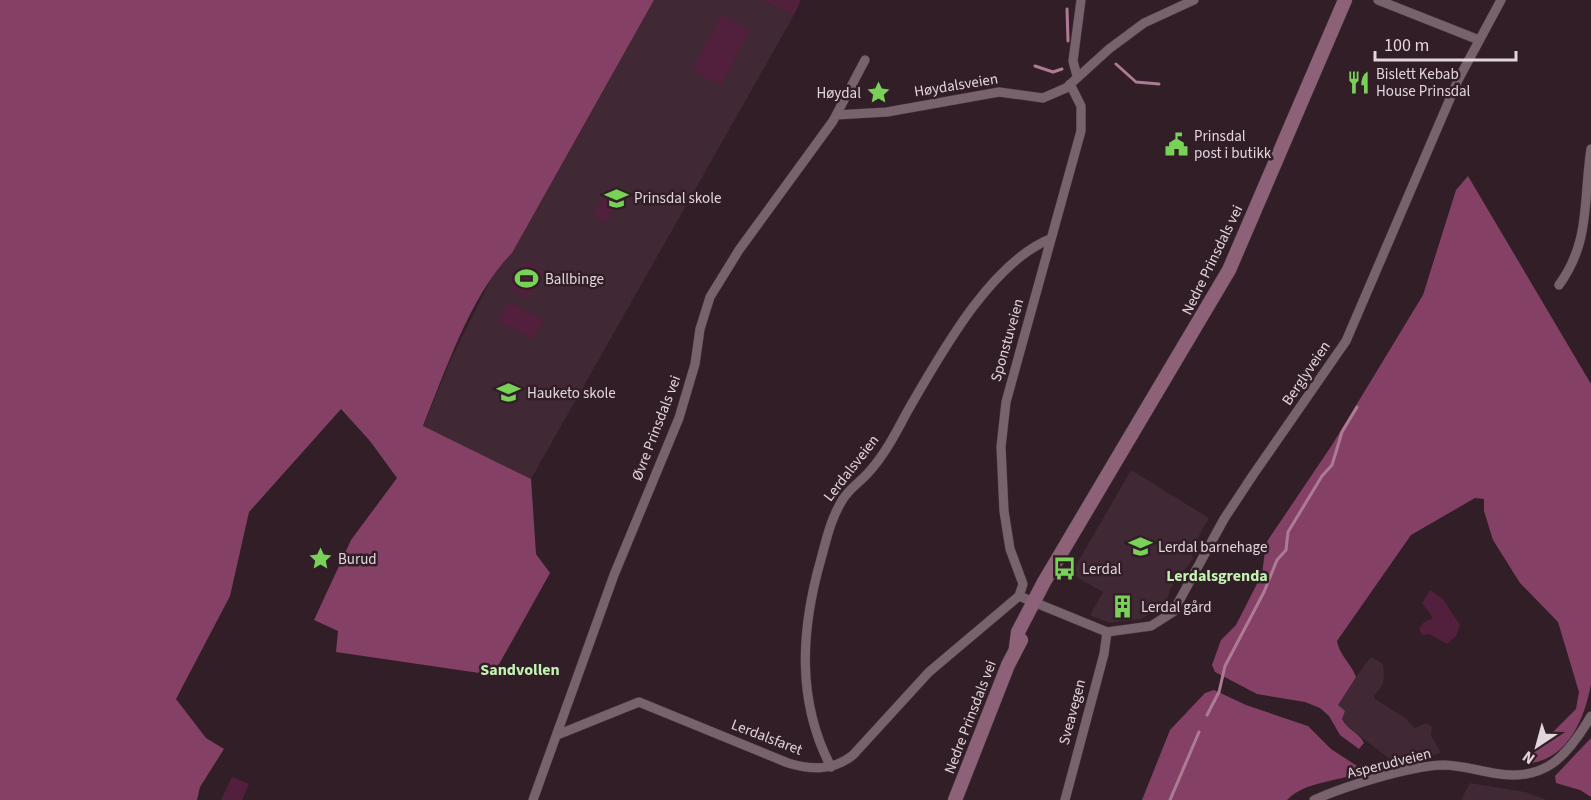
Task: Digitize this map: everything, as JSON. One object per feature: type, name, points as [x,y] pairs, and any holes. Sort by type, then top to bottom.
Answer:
[{"type":"main road","name":"Nedre Prinsdals vei","points":[[955,800],[1016,647],[1018,632],[1036,603],[1068,540],[1082,521],[1229,270],[1345,0]]},
{"type":"street","name":"Sponstuveien","points":[[1019,596],[1023,584],[1008,540],[1000,447],[1011,380],[1070,176],[1082,123],[1073,61],[1081,0]]},
{"type":"street","name":"Høydalsveien","points":[[836,115],[887,112],[999,92],[1043,98],[1074,80],[1144,22],[1194,0]]},
{"type":"street","points":[[1378,0],[1479,40]]},
{"type":"street","name":"Berglyveien","points":[[1107,632],[1151,626],[1173,612],[1247,483],[1332,364],[1354,324],[1458,80],[1501,0]]},
{"type":"street","name":"Øvre Prinsdals vei","points":[[533,800],[612,582],[679,418],[695,364],[700,329],[710,297],[739,250],[836,115],[865,60]]},
{"type":"street","points":[[1559,285],[1572,266],[1586,230],[1591,149]]},
{"type":"street","name":"Lerdalsveien","points":[[831,767],[816,736],[804,671],[806,625],[814,582],[832,519],[843,498],[883,454],[962,322],[1005,270],[1025,254],[1050,239]]},
{"type":"street","points":[[831,767],[853,755],[929,672],[1019,596],[1107,632]]},
{"type":"street","name":"Sveavegen","points":[[1065,800],[1104,654],[1107,632]]},
{"type":"street","name":"Lerdalsfaret","points":[[557,735],[639,702],[788,763],[808,768],[831,767]]},
{"type":"street","name":"Asperudveien","points":[[1314,800],[1429,766],[1453,765],[1510,776],[1534,772],[1562,758],[1575,743],[1591,716]]},
{"type":"shaded area","points":[[0,0],[654,0],[512,253],[484,289],[472,311],[423,426],[531,479],[536,554],[550,573],[493,675],[336,652],[338,631],[314,620],[351,540],[397,478],[370,441],[341,409],[249,512],[230,596],[176,699],[206,738],[224,749],[200,787],[197,800],[0,800]]},
{"type":"shaded area","name":"Prinsdal skole","points":[[654,0],[762,0],[794,15],[531,479],[423,427],[451,359],[496,269],[512,253]]},
{"type":"shaded area","points":[[762,0],[801,0],[794,15]]},
{"type":"shaded area","points":[[721,15],[750,30],[721,85],[692,71]]},
{"type":"shaded area","points":[[1468,176],[1591,384],[1591,684],[1584,709],[1573,734],[1556,753],[1532,763],[1529,756],[1576,709],[1579,692],[1558,622],[1520,583],[1493,540],[1484,511],[1484,499],[1475,498],[1411,535],[1337,641],[1340,651],[1356,677],[1338,705],[1345,711],[1342,719],[1344,723],[1364,743],[1359,749],[1340,735],[1329,716],[1320,708],[1305,702],[1257,694],[1215,672],[1212,665],[1221,640],[1236,625],[1262,574],[1266,543],[1332,445],[1423,295],[1456,190]]},
{"type":"shaded area","points":[[607,195],[618,203],[604,223],[592,214]]},
{"type":"shaded area","name":"Ballbinge","points":[[527,261],[544,272],[527,298],[510,287]]},
{"type":"shaded area","points":[[508,302],[543,320],[533,339],[498,321]]},
{"type":"shaded area","name":"Lerdal barnehage","points":[[1131,470],[1209,518],[1191,550],[1193,559],[1171,588],[1165,605],[1141,619],[1109,623],[1090,615],[1103,592],[1071,574]]},
{"type":"shaded area","points":[[1430,590],[1443,599],[1460,625],[1456,636],[1447,644],[1429,634],[1422,635],[1419,629],[1423,623],[1433,618],[1422,603]]},
{"type":"shaded area","points":[[1371,657],[1383,664],[1384,674],[1383,684],[1374,696],[1375,699],[1405,718],[1415,728],[1426,723],[1432,727],[1431,735],[1441,753],[1399,766],[1344,724],[1338,705],[1339,699]]},
{"type":"shaded area","points":[[1214,690],[1246,705],[1308,726],[1331,749],[1357,766],[1361,772],[1312,785],[1287,800],[1142,800],[1170,730],[1205,693]]},
{"type":"shaded area","points":[[1591,738],[1591,797],[1580,790],[1556,783],[1555,776]]},
{"type":"shaded area","points":[[232,777],[249,784],[242,800],[221,800]]},
{"type":"shaded area","points":[[1470,783],[1525,792],[1547,800],[1461,800]]},
{"type":"waterway","points":[[1067,9],[1068,41]]},
{"type":"waterway","points":[[1116,64],[1136,82],[1159,84]]},
{"type":"waterway","points":[[1035,66],[1053,72],[1062,69]]},
{"type":"waterway","points":[[1207,715],[1219,692],[1225,666],[1264,592],[1277,560],[1286,550],[1288,532],[1322,476],[1332,465],[1342,432],[1357,407]]},
{"type":"waterway","points":[[1170,800],[1199,732]]},
{"type":"place","name":"Bislett Kebab House Prinsdal","points":[[1358,83]]},
{"type":"place","name":"Høydal","points":[[879,93]]},
{"type":"place","name":"Prinsdal post i butikk","points":[[1176,145]]},
{"type":"place","name":"Prinsdal skole","points":[[616,198]]},
{"type":"place","name":"Ballbinge","points":[[527,279]]},
{"type":"place","name":"Hauketo skole","points":[[509,393]]},
{"type":"place","name":"Lerdal barnehage","points":[[1140,547]]},
{"type":"place","name":"Burud","points":[[320,559]]},
{"type":"place","name":"Lerdal","points":[[1064,569]]},
{"type":"place","name":"Lerdal gård","points":[[1123,607]]},
{"type":"district","name":"Lerdalsgrenda","points":[[1217,575]]},
{"type":"district","name":"Sandvollen","points":[[520,669]]}]
